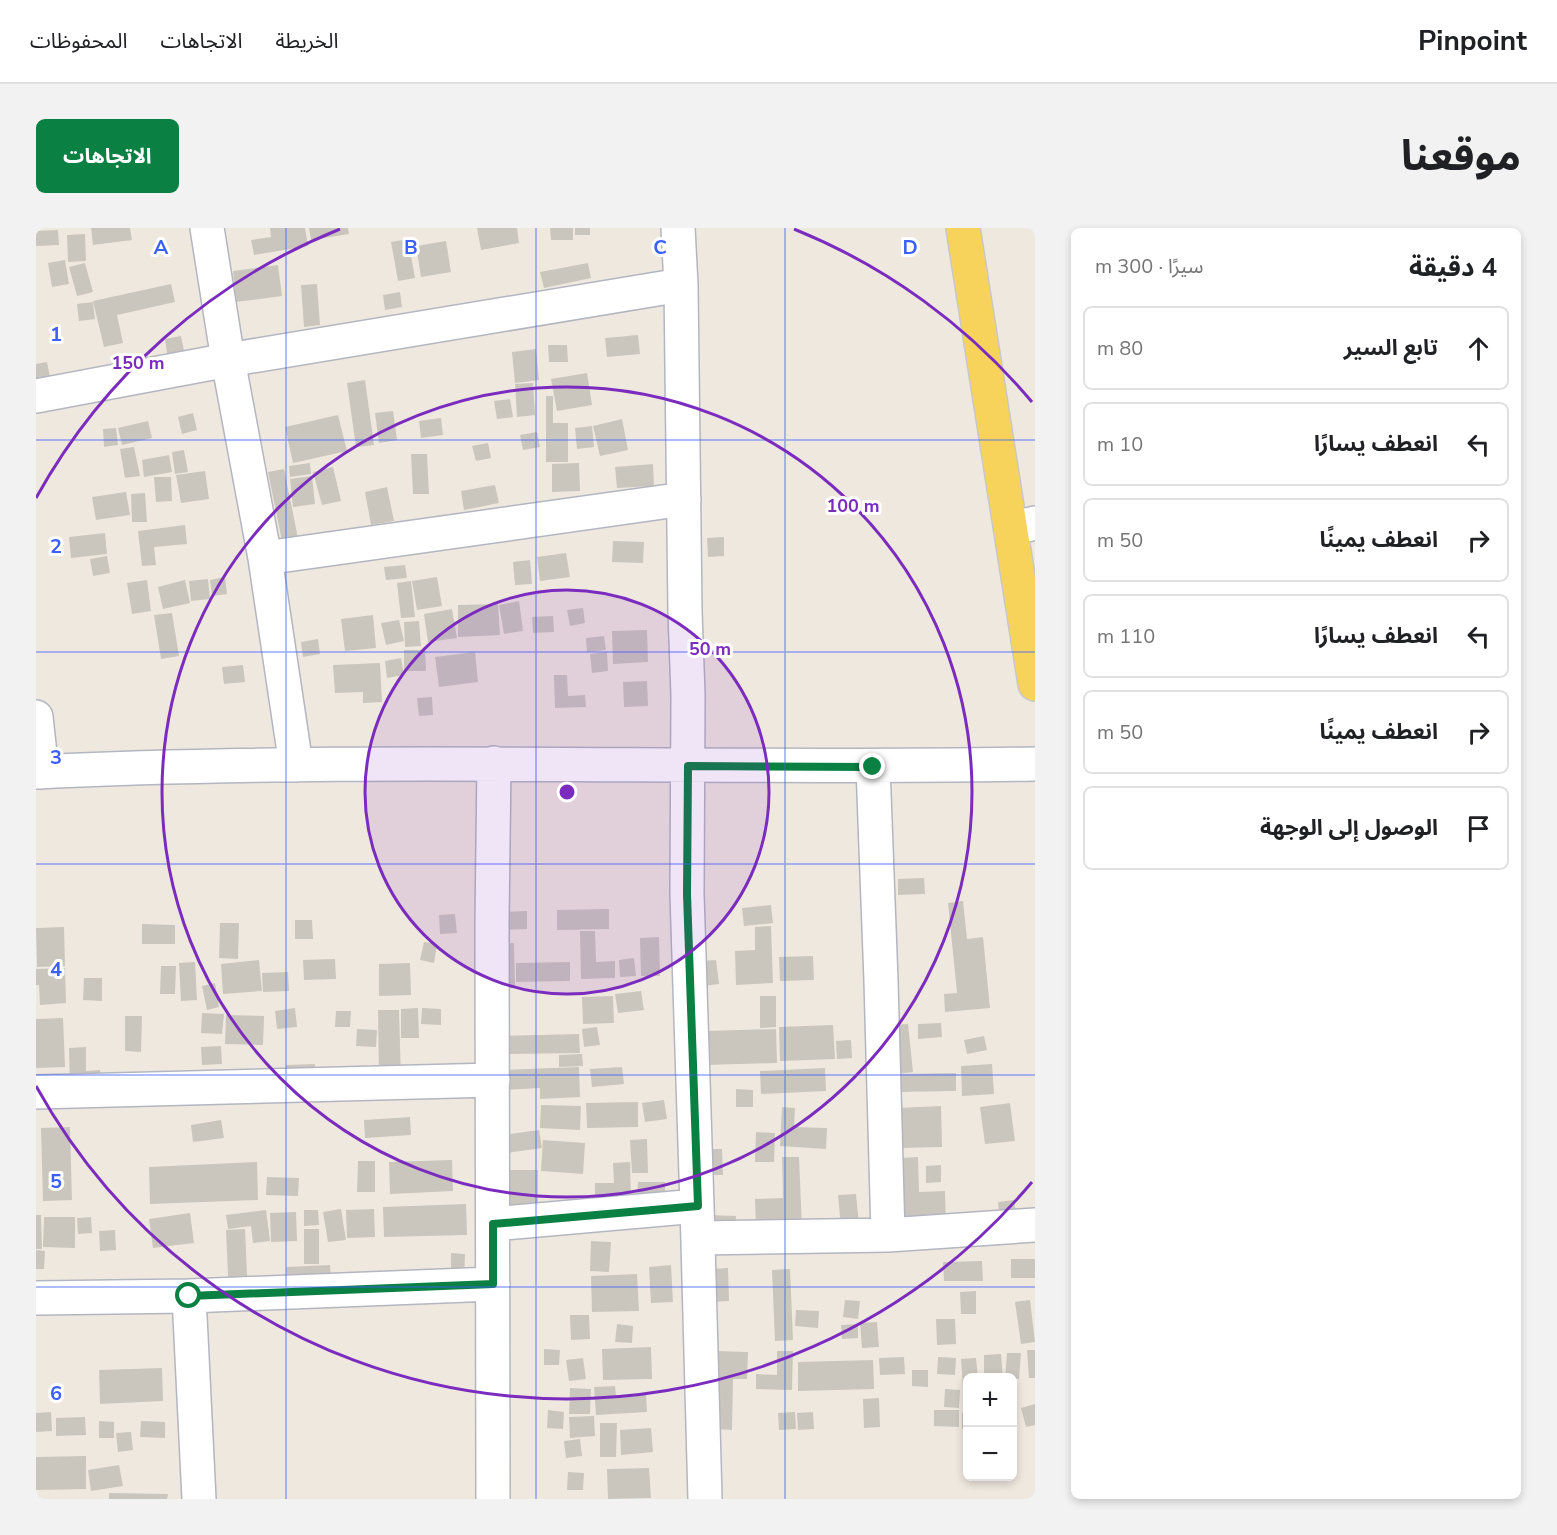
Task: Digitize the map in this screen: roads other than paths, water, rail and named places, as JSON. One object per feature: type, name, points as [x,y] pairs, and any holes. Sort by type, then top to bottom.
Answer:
[{"type":"main road","points":[[963,228],[1023,526],[1035,684]]},
{"type":"street","points":[[207,228],[228,360],[265,558],[296,765]]},
{"type":"street","points":[[678,228],[688,694],[687,894],[705,1499]]},
{"type":"street","points":[[36,396],[228,360],[681,285]]},
{"type":"street","points":[[265,558],[684,498]]},
{"type":"street","points":[[36,717],[39,772],[296,765],[873,767],[1035,764]]},
{"type":"street","points":[[493,1499],[494,764]]},
{"type":"street","points":[[873,767],[888,1235]]},
{"type":"street","points":[[36,1092],[493,1080]]},
{"type":"street","points":[[493,1224],[698,1206]]},
{"type":"street","points":[[698,1238],[888,1235],[1035,1225]]},
{"type":"street","points":[[36,1298],[189,1296],[493,1284]]},
{"type":"street","points":[[189,1296],[199,1499]]}]
